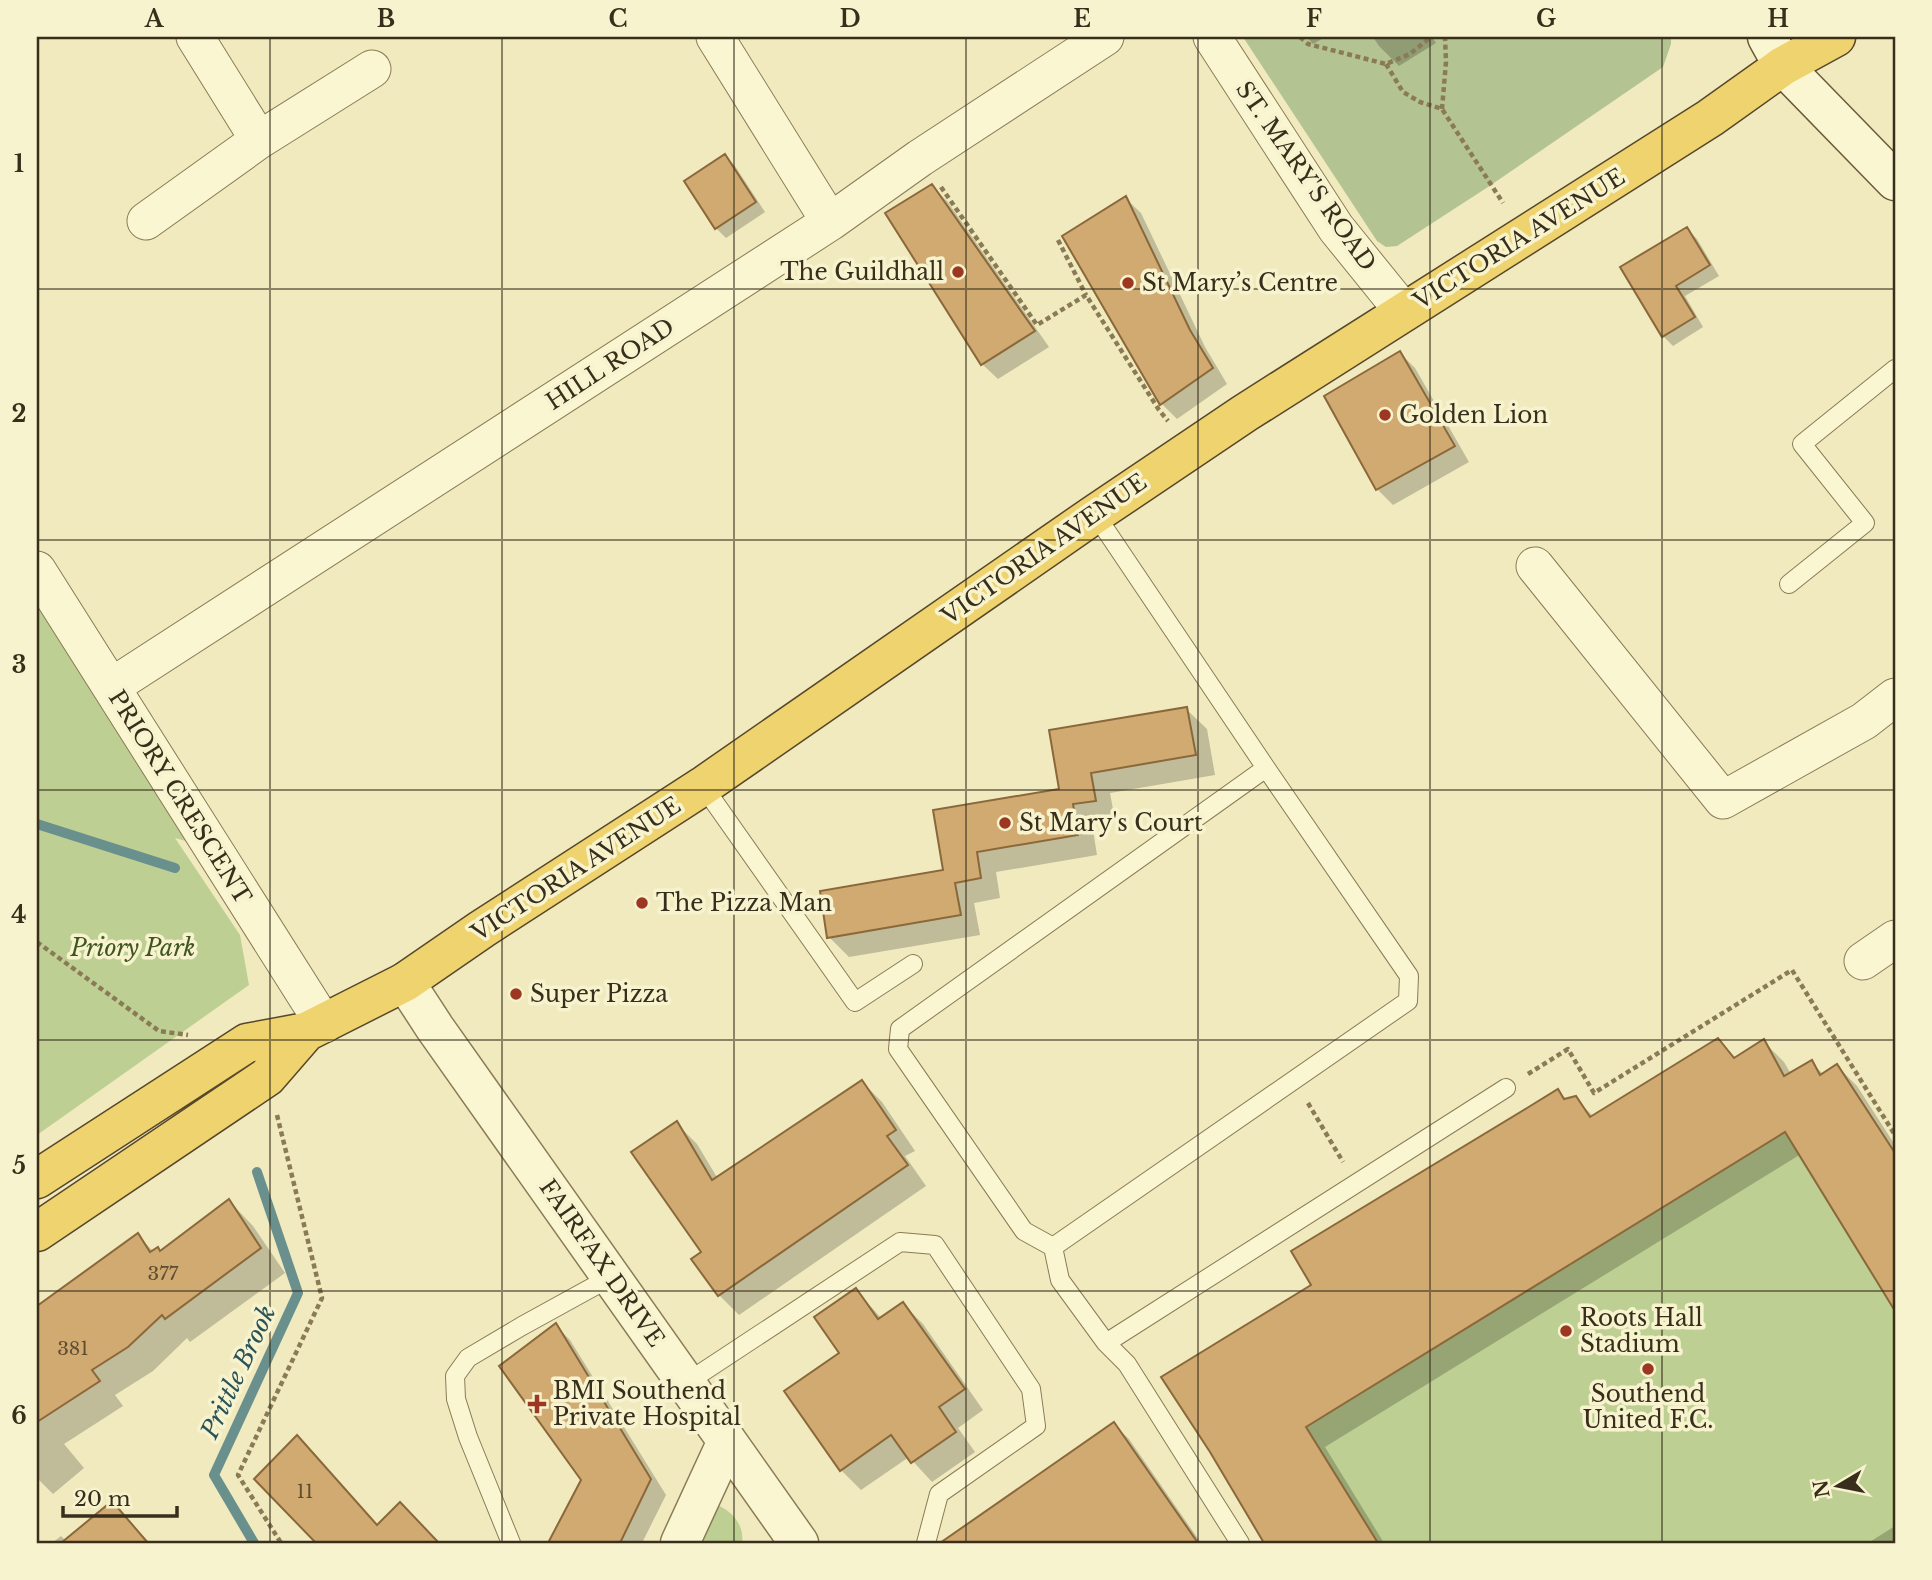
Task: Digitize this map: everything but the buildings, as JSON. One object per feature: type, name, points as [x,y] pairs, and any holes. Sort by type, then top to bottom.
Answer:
[{"type":"highway","name":"VICTORIA AVENUE","points":[[37,1179],[247,1043],[315,1028],[405,982],[703,786],[1245,413],[1724,109],[1783,47],[1836,37]]},
{"type":"highway","name":"VICTORIA AVENUE","points":[[37,1232],[267,1077],[315,1028]]},
{"type":"street","points":[[195,37],[259,140]]},
{"type":"street","points":[[715,37],[830,222]]},
{"type":"street","name":"HILL ROAD","points":[[111,687],[830,222],[920,158],[1105,37]]},
{"type":"street","name":"ST. MARY'S ROAD","points":[[1212,37],[1336,228],[1404,312]]},
{"type":"street","points":[[1783,47],[1895,181]]},
{"type":"street","points":[[146,221],[259,140],[372,69]]},
{"type":"street","points":[[1535,566],[1723,800],[1864,721],[1895,697]]},
{"type":"street","name":"PRIORY CRESCENT","points":[[37,570],[111,687],[315,1028]]},
{"type":"street","points":[[1863,961],[1895,939]]},
{"type":"street","name":"FAIRFAX DRIVE","points":[[405,982],[727,1441],[794,1541]]},
{"type":"street","points":[[680,1543],[727,1441]]},
{"type":"lane","points":[[1789,584],[1865,523],[1802,444],[1895,369]]},
{"type":"lane","points":[[1053,1247],[1408,1000],[1409,976],[1095,514]]},
{"type":"lane","points":[[1240,1543],[1127,1364],[1106,1343],[1060,1280],[1053,1247],[1024,1231],[898,1049],[900,1030],[1266,768]]},
{"type":"lane","points":[[703,786],[855,1002],[913,964]]},
{"type":"lane","points":[[1106,1343],[1506,1088]]},
{"type":"lane","points":[[686,1383],[900,1242],[935,1245],[1031,1389],[1035,1426],[939,1494],[926,1543]]},
{"type":"lane","points":[[511,1543],[468,1437],[456,1399],[456,1376],[468,1358],[611,1277]]},
{"type":"path","points":[[1300,37],[1308,44],[1386,64],[1410,54],[1431,37]]},
{"type":"path","points":[[1446,37],[1442,109],[1524,236]]},
{"type":"path","points":[[1386,64],[1403,92],[1420,102],[1442,109]]},
{"type":"path","points":[[920,158],[1037,325],[1086,295]]},
{"type":"path","points":[[1058,240],[1086,295],[1159,410]]},
{"type":"path","points":[[37,942],[159,1031],[247,1043]]},
{"type":"path","points":[[1506,1088],[1568,1048],[1594,1093],[1792,970],[1895,1135]]},
{"type":"path","points":[[267,1077],[322,1298],[238,1475],[281,1543]]},
{"type":"green space","points":[[1243,37],[1671,37],[1671,44],[1663,67],[1491,185],[1397,246],[1386,247],[1377,241]]},
{"type":"green space","name":"Priory Park","points":[[37,600],[193,843],[175,838],[240,935],[249,985],[37,1135]]},
{"type":"green space","name":"Roots Hall Stadium","points":[[1718,1038],[1734,1058],[1764,1039],[1785,1076],[1812,1060],[1820,1075],[1837,1064],[1895,1153],[1895,1543],[1264,1543],[1161,1377],[1311,1285],[1291,1251],[1558,1089],[1564,1099],[1590,1117]]},
{"type":"green space","points":[[709,1502],[734,1516],[741,1528],[742,1543],[692,1543]]},
{"type":"waterway","name":"Prittle Brook","points":[[37,824],[175,868]]},
{"type":"waterway","name":"Prittle Brook","points":[[254,1543],[214,1475],[298,1293],[257,1172]]},
{"type":"place","name":"The Guildhall","points":[[958,272]]},
{"type":"place","name":"St Mary’s Centre","points":[[1128,283]]},
{"type":"place","name":"Golden Lion","points":[[1385,415]]},
{"type":"place","name":"St Mary's Court","points":[[1005,823]]},
{"type":"place","name":"The Pizza Man","points":[[642,903]]},
{"type":"place","name":"Super Pizza","points":[[516,994]]},
{"type":"place","name":"Roots Hall Stadium","points":[[1566,1331]]},
{"type":"place","name":"Southend United F.C.","points":[[1648,1369]]},
{"type":"place","name":"BMI Southend Private Hospital","points":[[537,1404]]}]
